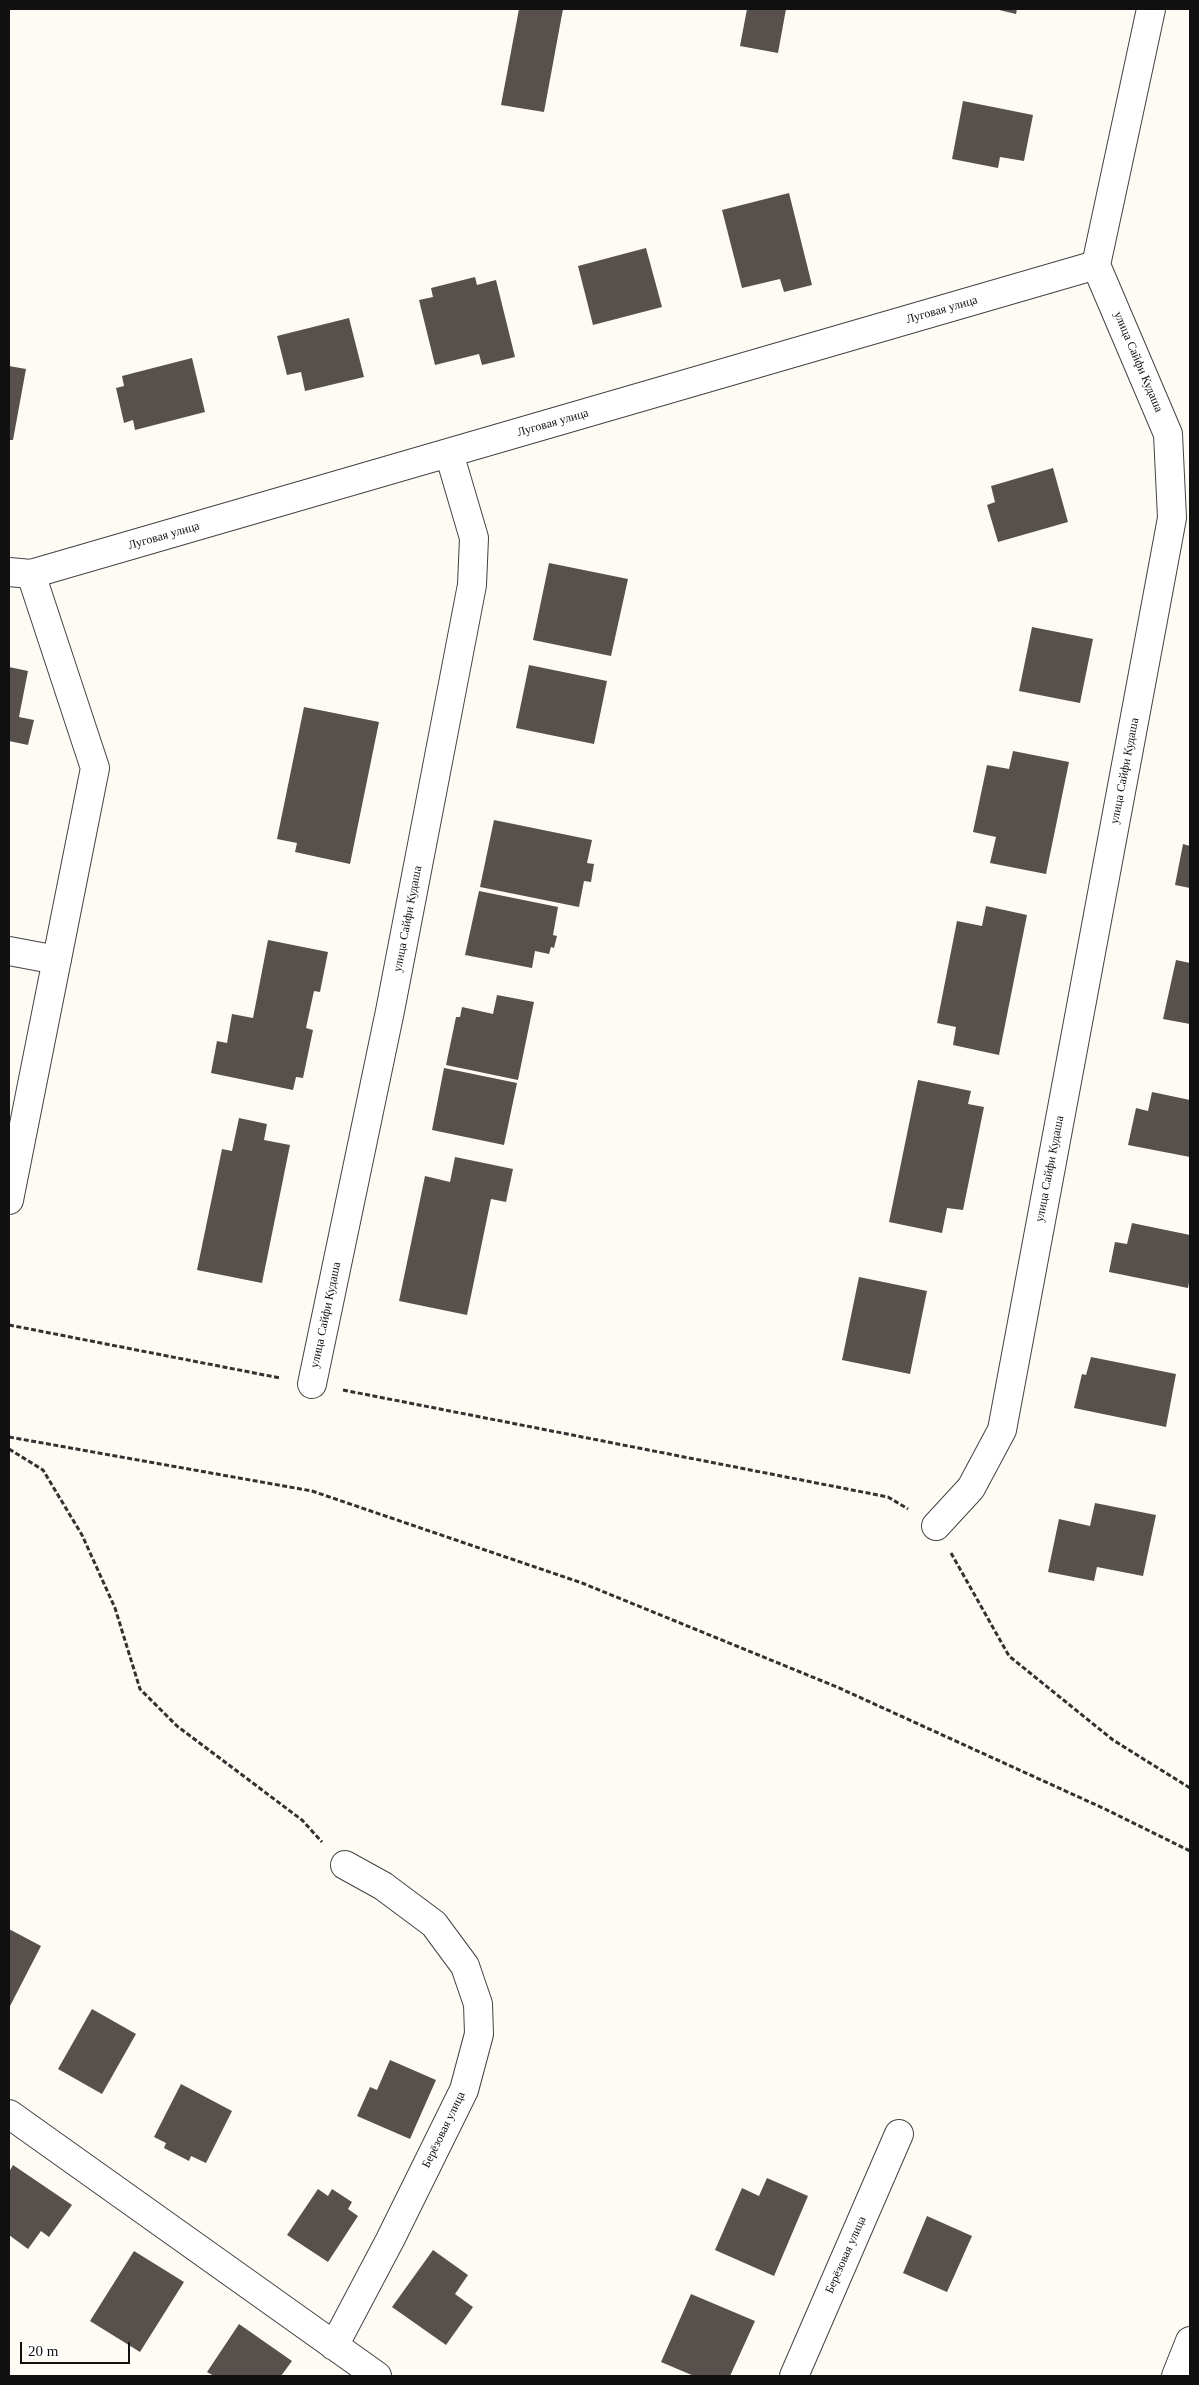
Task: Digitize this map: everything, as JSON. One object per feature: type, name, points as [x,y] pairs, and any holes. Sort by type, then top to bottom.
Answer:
[{"type":"street","points":[[1096,265],[1151,9]]},
{"type":"street","name":"Луговая улица","points":[[20,573],[448,453],[1096,265]]},
{"type":"street","name":"улица Сайфи Кудаша","points":[[936,1526],[971,1488],[1002,1430],[1172,518],[1168,434],[1096,265]]},
{"type":"street","name":"улица Сайфи Кудаша","points":[[312,1384],[390,1011],[472,585],[474,538],[448,453]]},
{"type":"street","points":[[9,1200],[95,768],[20,573]]},
{"type":"street","points":[[9,951],[57,960]]},
{"type":"street","name":"Берёзовая улица","points":[[334,2346],[390,2240],[464,2090],[479,2034],[478,2004],[465,1966],[434,1924],[383,1886],[345,1865]]},
{"type":"street","points":[[9,2114],[377,2376]]},
{"type":"street","name":"Берёзовая улица","points":[[794,2376],[899,2134]]},
{"type":"street","points":[[1176,2376],[1190,2341]]},
{"type":"path","points":[[9,1325],[888,1497],[936,1526],[1010,1656],[1113,1740],[1190,1788]]},
{"type":"path","points":[[9,1437],[312,1491],[582,1583],[837,1687],[1190,1851]]},
{"type":"path","points":[[9,1448],[43,1470],[82,1534],[115,1608],[140,1690],[177,1726],[302,1820],[345,1865]]},
{"type":"building","points":[[519,9],[563,9],[544,112],[501,105]]},
{"type":"building","points":[[747,9],[786,9],[778,53],[740,46]]},
{"type":"building","points":[[995,9],[1017,9],[1016,14]]},
{"type":"building","points":[[963,101],[1033,115],[1024,161],[1000,157],[998,168],[952,159]]},
{"type":"building","points":[[789,193],[812,285],[784,292],[780,279],[742,288],[722,210]]},
{"type":"building","points":[[646,248],[662,307],[593,325],[578,266]]},
{"type":"building","points":[[475,277],[477,285],[496,280],[515,357],[482,365],[479,354],[435,365],[419,300],[433,297],[431,288]]},
{"type":"building","points":[[349,318],[364,377],[305,391],[301,372],[287,375],[277,336]]},
{"type":"building","points":[[192,358],[205,412],[135,430],[133,420],[124,423],[116,388],[124,386],[122,376]]},
{"type":"building","points":[[9,366],[26,369],[13,440],[9,440]]},
{"type":"building","points":[[1053,468],[1068,522],[998,542],[987,505],[995,502],[991,486]]},
{"type":"building","points":[[549,563],[628,579],[611,656],[533,640]]},
{"type":"building","points":[[1032,627],[1093,639],[1080,703],[1019,691]]},
{"type":"building","points":[[529,665],[607,681],[594,744],[516,728]]},
{"type":"building","points":[[9,667],[28,671],[19,717],[34,720],[28,745],[9,741]]},
{"type":"building","points":[[304,707],[379,722],[350,864],[295,852],[297,843],[277,839]]},
{"type":"building","points":[[1013,751],[1069,762],[1046,874],[990,863],[996,837],[973,832],[987,765],[1009,769]]},
{"type":"building","points":[[494,820],[592,840],[587,863],[594,864],[591,882],[584,881],[579,907],[480,887]]},
{"type":"building","points":[[1183,844],[1190,846],[1190,888],[1175,885]]},
{"type":"building","points":[[479,891],[558,907],[553,935],[557,936],[554,948],[551,947],[549,954],[535,951],[532,968],[465,955]]},
{"type":"building","points":[[986,906],[1027,915],[999,1055],[953,1045],[956,1027],[937,1023],[957,921],[982,926]]},
{"type":"building","points":[[268,940],[328,952],[320,992],[314,991],[306,1028],[313,1030],[303,1078],[296,1077],[293,1090],[211,1073],[217,1041],[227,1043],[232,1014],[253,1018]]},
{"type":"building","points":[[1176,960],[1190,963],[1190,1024],[1163,1019]]},
{"type":"building","points":[[497,995],[534,1002],[518,1080],[446,1065],[456,1017],[460,1017],[462,1007],[493,1014]]},
{"type":"building","points":[[444,1068],[517,1083],[504,1145],[432,1130]]},
{"type":"building","points":[[918,1080],[971,1091],[968,1104],[984,1107],[963,1210],[947,1208],[942,1233],[889,1222]]},
{"type":"building","points":[[1152,1092],[1190,1100],[1190,1157],[1128,1145],[1136,1108],[1148,1111]]},
{"type":"building","points":[[239,1118],[267,1124],[264,1140],[290,1145],[262,1283],[197,1270],[222,1149],[232,1151]]},
{"type":"building","points":[[455,1157],[513,1169],[506,1202],[491,1199],[467,1315],[399,1301],[425,1176],[450,1182]]},
{"type":"building","points":[[1132,1223],[1190,1235],[1190,1276],[1188,1288],[1109,1272],[1115,1242],[1127,1244]]},
{"type":"building","points":[[859,1277],[927,1291],[910,1374],[842,1360]]},
{"type":"building","points":[[1091,1357],[1176,1374],[1166,1427],[1074,1408],[1082,1374],[1086,1375]]},
{"type":"building","points":[[1095,1503],[1156,1515],[1143,1576],[1097,1567],[1094,1581],[1048,1572],[1059,1519],[1090,1526]]},
{"type":"building","points":[[9,1929],[41,1946],[9,2008]]},
{"type":"building","points":[[92,2009],[136,2034],[102,2094],[58,2069]]},
{"type":"building","points":[[390,2060],[436,2080],[410,2139],[357,2116],[370,2087],[377,2090]]},
{"type":"building","points":[[181,2084],[232,2111],[206,2163],[191,2156],[189,2161],[164,2148],[166,2143],[154,2137]]},
{"type":"building","points":[[13,2165],[72,2205],[49,2237],[41,2231],[28,2249],[9,2235],[9,2172]]},
{"type":"building","points":[[767,2178],[808,2196],[774,2276],[715,2250],[742,2188],[759,2196]]},
{"type":"building","points":[[318,2189],[328,2196],[332,2189],[352,2202],[348,2209],[358,2216],[328,2262],[287,2235]]},
{"type":"building","points":[[927,2216],[972,2236],[947,2292],[903,2273]]},
{"type":"building","points":[[433,2250],[468,2275],[455,2294],[473,2307],[446,2345],[392,2307]]},
{"type":"building","points":[[134,2251],[184,2282],[140,2352],[90,2321]]},
{"type":"building","points":[[691,2294],[755,2321],[730,2376],[694,2376],[661,2362]]},
{"type":"building","points":[[239,2324],[292,2361],[281,2376],[214,2376],[207,2372]]}]
